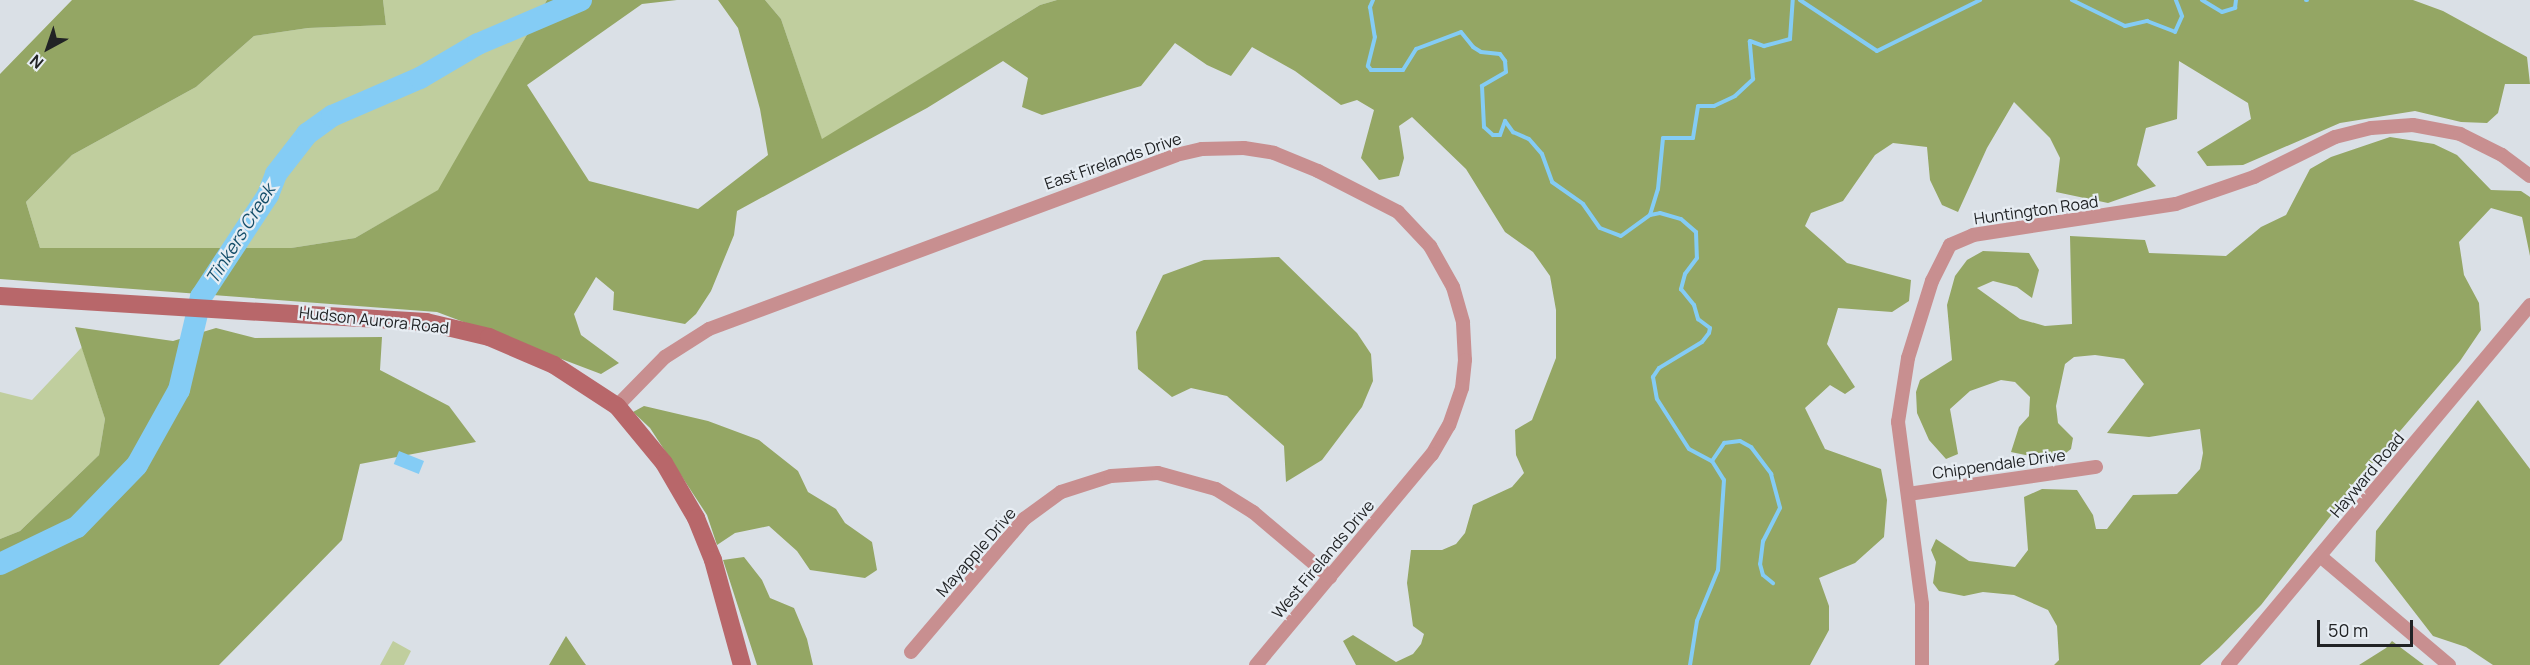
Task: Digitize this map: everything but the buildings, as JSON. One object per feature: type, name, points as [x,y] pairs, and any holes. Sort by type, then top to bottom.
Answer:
[{"type":"street","name":"Huntington Road","points":[[1922,665],[1923,616],[1898,422],[1901,391],[1940,260],[1960,238],[2176,204],[2245,181],[2335,137],[2371,128],[2413,125],[2460,134],[2502,155],[2530,176]]},
{"type":"street","name":"East Firelands Drive","points":[[617,406],[665,357],[709,329],[1176,154],[1202,149],[1244,148],[1274,153],[1371,195],[1416,229],[1441,263],[1463,323],[1465,360],[1462,388],[1449,425],[1415,474]]},
{"type":"street","name":"Hudson Aurora Road","points":[[0,296],[370,317],[451,327],[529,353],[617,406],[664,463],[696,518],[712,560],[742,665]]},
{"type":"street","name":"Hayward Road","points":[[2228,665],[2530,305]]},
{"type":"street","name":"Chippendale Drive","points":[[1908,494],[2096,467]]},
{"type":"street","name":"Mayapple Drive","points":[[911,652],[1024,519],[1061,492],[1111,476],[1158,474],[1216,489],[1253,512],[1330,577]]},
{"type":"street","name":"West Firelands Drive","points":[[1256,665],[1415,474]]},
{"type":"street","points":[[2320,556],[2449,665]]},
{"type":"green space","points":[[72,0],[383,0],[386,25],[308,28],[254,36],[196,87],[72,155],[26,202],[40,248],[291,248],[355,238],[438,190],[547,0],[677,0],[642,4],[527,85],[589,181],[698,209],[768,155],[760,109],[738,28],[718,0],[765,0],[781,19],[822,139],[1040,5],[1057,0],[2413,0],[2443,11],[2527,57],[2530,84],[2505,84],[2498,113],[2487,123],[2461,122],[2415,111],[2340,123],[2243,165],[2207,166],[2197,152],[2251,119],[2248,103],[2179,61],[2177,119],[2146,128],[2137,165],[2156,186],[2108,203],[2056,192],[2060,158],[2050,138],[2014,102],[1987,148],[1958,212],[1942,205],[1930,180],[1927,147],[1893,143],[1875,155],[1843,201],[1811,213],[1805,226],[1847,263],[1911,280],[1909,301],[1892,312],[1838,308],[1827,344],[1855,387],[1845,394],[1830,385],[1805,408],[1825,449],[1881,469],[1887,500],[1884,537],[1855,563],[1819,578],[1829,606],[1829,630],[1810,665],[1356,665],[1343,641],[1353,635],[1396,662],[1413,654],[1421,644],[1424,634],[1413,626],[1407,583],[1411,550],[1442,550],[1456,544],[1465,533],[1473,505],[1512,487],[1524,473],[1516,455],[1515,430],[1532,420],[1556,358],[1556,310],[1550,276],[1533,252],[1505,232],[1466,169],[1412,117],[1399,126],[1404,158],[1399,176],[1379,180],[1361,158],[1374,110],[1357,100],[1341,105],[1295,71],[1252,47],[1231,76],[1207,65],[1175,43],[1141,86],[1042,115],[1022,107],[1028,78],[1003,61],[927,108],[737,211],[734,235],[711,291],[696,314],[685,324],[613,310],[614,292],[596,277],[574,314],[581,335],[619,363],[601,374],[437,312],[0,279],[0,74]]},
{"type":"green space","points":[[383,0],[547,0],[439,190],[355,238],[291,248],[40,248],[26,202],[72,155],[196,87],[254,36],[308,28],[386,25]]},
{"type":"green space","points":[[765,0],[1057,0],[1040,5],[822,140],[781,19]]},
{"type":"green space","points":[[2390,137],[2434,144],[2457,155],[2491,190],[2521,191],[2530,197],[2530,256],[2522,217],[2491,208],[2459,242],[2464,275],[2479,303],[2481,330],[2460,361],[2365,472],[2261,605],[2219,648],[2200,665],[2054,665],[2059,660],[2057,626],[2048,610],[2014,595],[1983,592],[1964,596],[1939,591],[1933,583],[1936,562],[1931,550],[1936,539],[1969,561],[2015,567],[2028,550],[2024,497],[2042,489],[2077,490],[2093,515],[2096,529],[2107,529],[2133,495],[2177,494],[2200,469],[2203,453],[2200,429],[2149,437],[2107,433],[2144,384],[2124,359],[2095,355],[2074,357],[2065,364],[2056,406],[2058,423],[2073,438],[2071,449],[2062,456],[2049,460],[2011,452],[2019,427],[2029,416],[2030,397],[2015,382],[2001,380],[1970,391],[1950,409],[1958,454],[1946,459],[1929,440],[1917,413],[1916,392],[1920,380],[1952,360],[1947,305],[1955,276],[1967,260],[1983,251],[2029,253],[2039,270],[2032,298],[2017,287],[1993,281],[1977,288],[2020,319],[2045,326],[2072,324],[2070,236],[2145,240],[2149,253],[2226,256],[2261,227],[2286,215],[2310,169],[2331,157]]},
{"type":"green space","points":[[1279,257],[1357,333],[1371,354],[1373,381],[1362,407],[1322,460],[1286,482],[1284,446],[1227,396],[1191,388],[1172,397],[1138,369],[1136,332],[1163,275],[1204,260]]},
{"type":"green space","points":[[75,327],[173,341],[216,328],[255,338],[382,337],[380,370],[449,406],[476,442],[360,464],[342,540],[219,665],[0,665],[0,539],[20,531],[99,455],[105,419]]},
{"type":"green space","points":[[82,347],[105,419],[99,455],[20,531],[0,539],[0,392],[32,400]]},
{"type":"green space","points":[[2478,400],[2530,469],[2530,665],[2493,665],[2466,647],[2433,636],[2375,561],[2376,531]]},
{"type":"green space","points":[[644,406],[708,421],[759,440],[798,471],[808,492],[836,509],[845,523],[872,542],[877,570],[865,578],[810,570],[797,551],[769,526],[735,533],[717,545],[707,515],[650,428],[633,412]]},
{"type":"green space","points":[[744,557],[762,580],[770,598],[794,608],[807,639],[813,665],[757,665],[723,560]]},
{"type":"green space","points":[[566,636],[583,661],[586,665],[549,665]]},
{"type":"green space","points":[[393,641],[411,651],[404,665],[380,665]]},
{"type":"green space","points":[[2392,641],[2424,665],[2359,665],[2386,648]]},
{"type":"water","points":[[399,451],[424,461],[419,474],[394,464]]},
{"type":"waterway","name":"Tinkers Creek","points":[[0,564],[77,527],[137,465],[179,390],[201,297],[268,195],[276,174],[307,134],[332,116],[420,78],[478,44],[581,0]]},
{"type":"waterway","points":[[1373,0],[1370,7],[1375,37],[1368,66],[1371,70],[1403,70],[1416,49],[1461,32],[1473,47],[1481,52],[1500,54],[1505,61],[1506,72],[1482,86],[1484,127],[1493,135],[1500,135],[1505,121],[1513,132],[1529,139],[1542,154],[1552,182],[1583,204],[1600,228],[1621,236],[1650,215],[1660,213],[1681,219],[1696,232],[1697,258],[1685,274],[1681,289],[1694,305],[1698,319],[1710,328],[1709,333],[1702,342],[1659,368],[1653,377],[1657,399],[1689,449],[1712,461],[1724,480],[1718,570],[1697,621],[1690,665]]},
{"type":"waterway","points":[[1650,215],[1658,189],[1663,138],[1693,138],[1698,106],[1714,106],[1735,96],[1753,79],[1750,41],[1764,46],[1790,39],[1793,0]]},
{"type":"waterway","points":[[1800,0],[1877,51],[1980,0]]},
{"type":"waterway","points":[[2072,0],[2125,26],[2147,21],[2175,32],[2182,16],[2176,0]]},
{"type":"waterway","points":[[2202,0],[2222,12],[2235,8],[2236,0]]},
{"type":"waterway","points":[[1712,461],[1724,443],[1740,441],[1751,447],[1771,474],[1780,508],[1763,541],[1760,564],[1763,575],[1773,583]]}]
